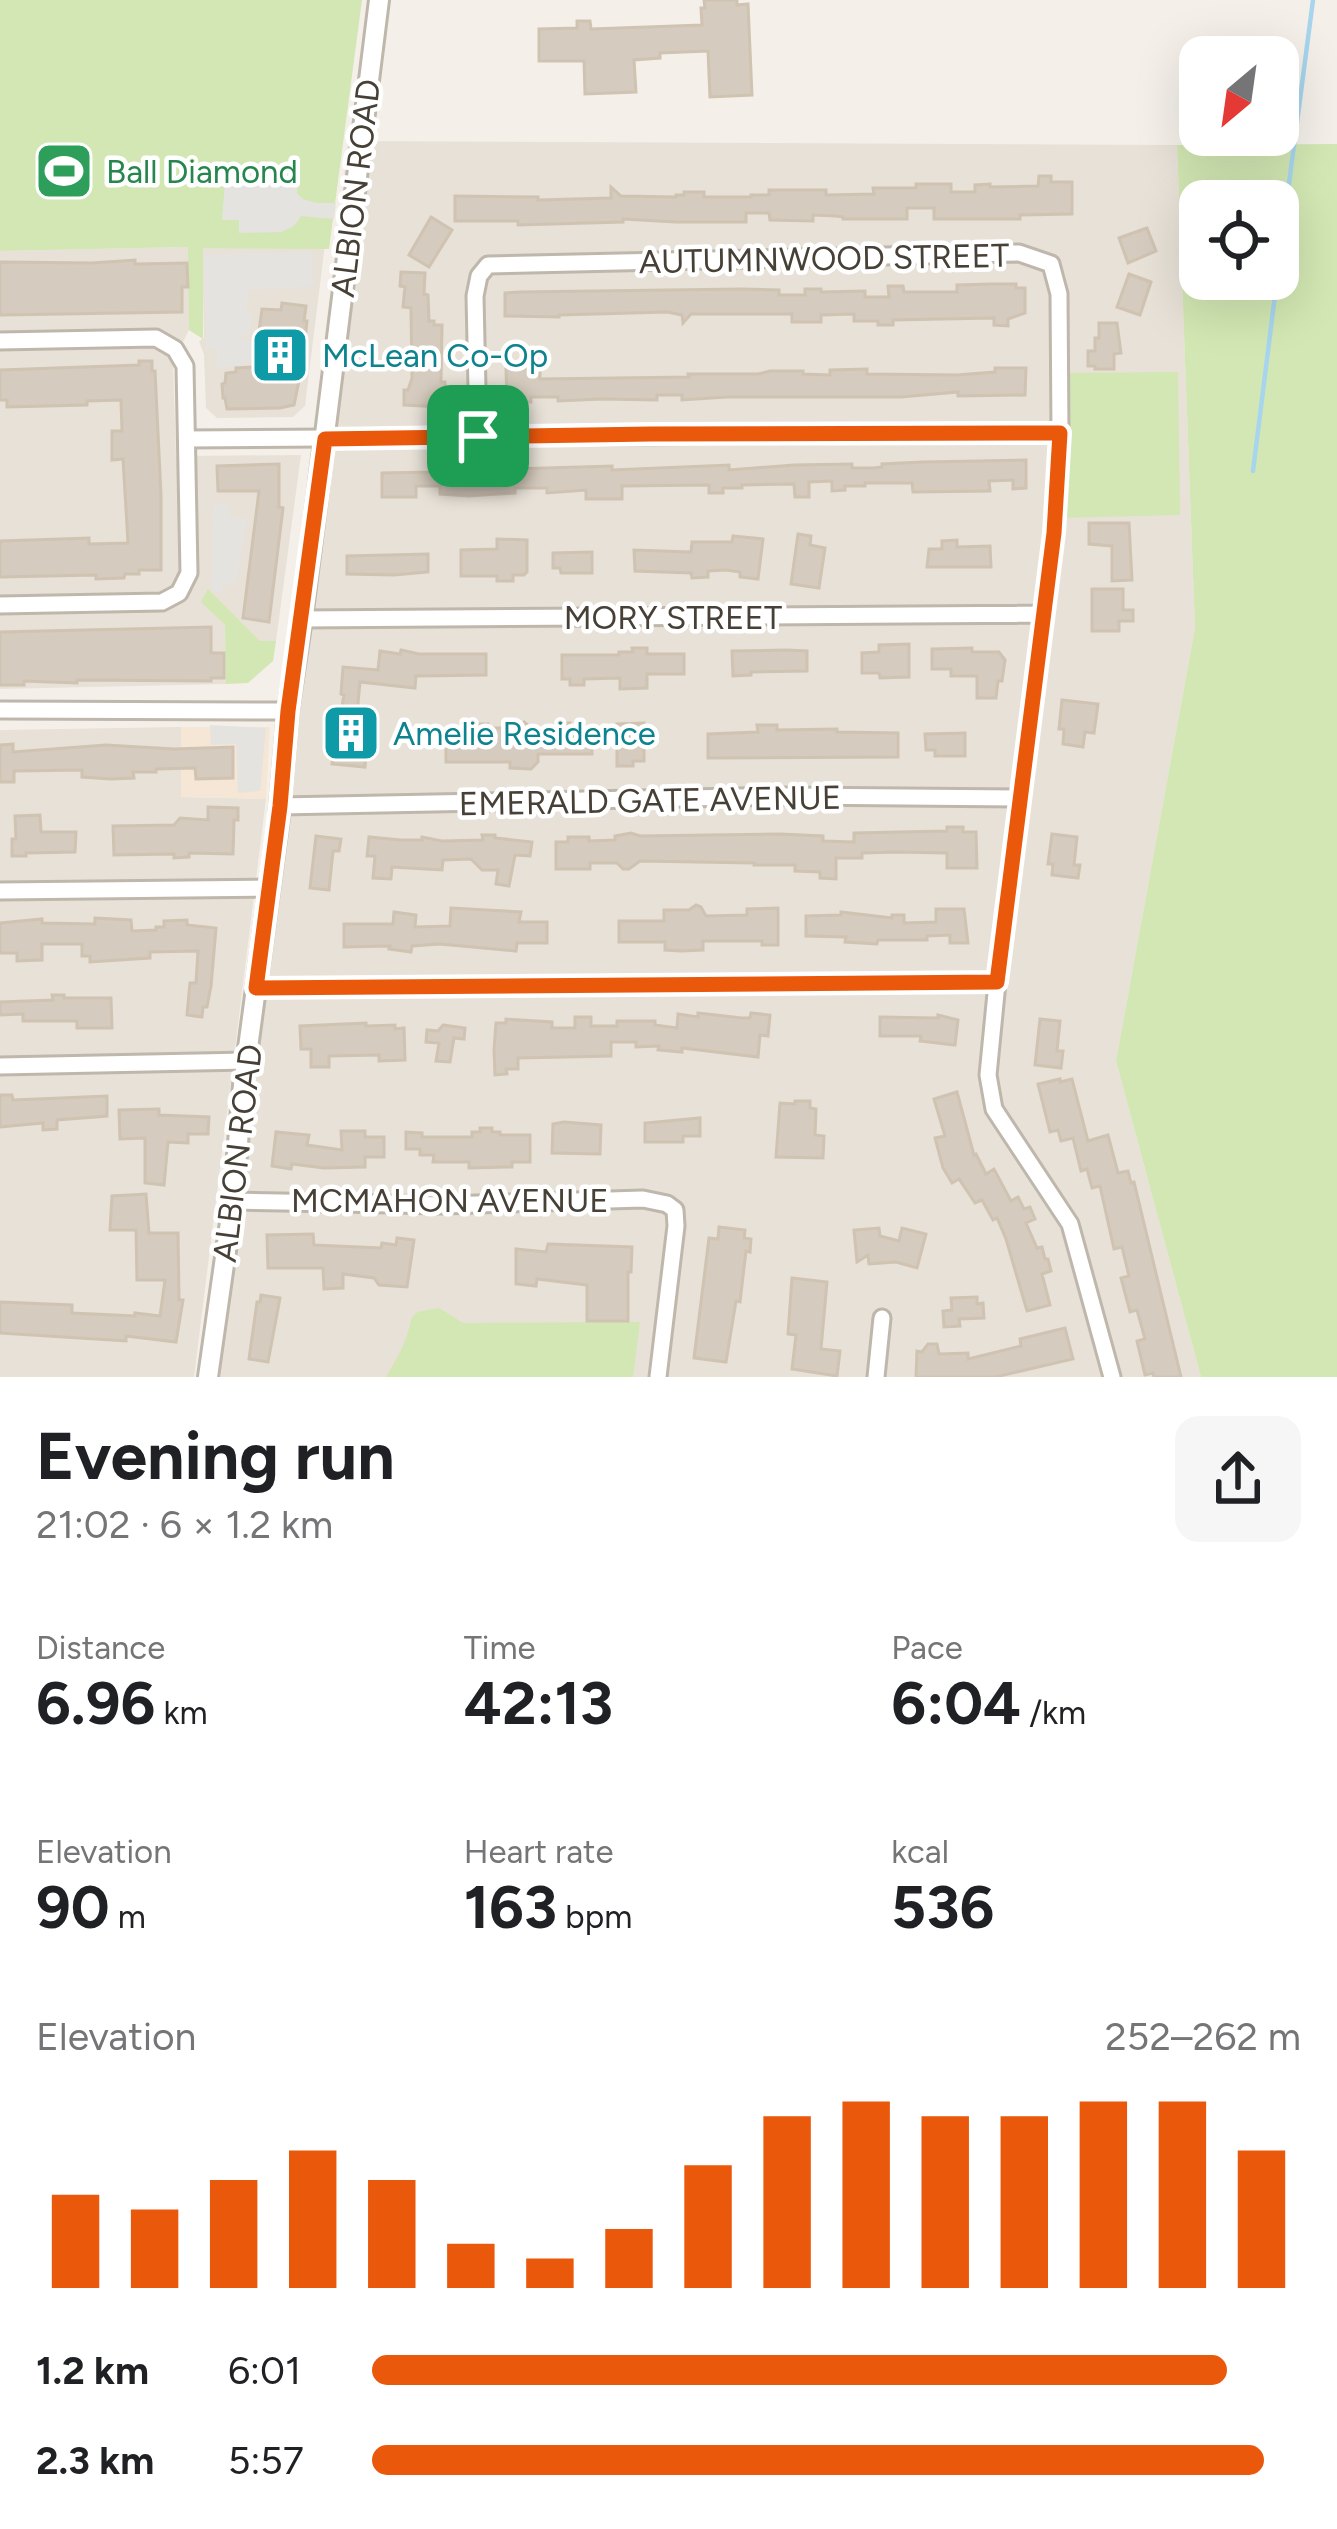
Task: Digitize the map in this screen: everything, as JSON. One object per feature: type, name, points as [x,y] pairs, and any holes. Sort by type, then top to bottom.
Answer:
[{"type":"street","name":"ALBION ROAD","points":[[208,1377],[379,0]]},
{"type":"street","name":"AUTUMNWOOD STREET","points":[[478,436],[476,296],[478,276],[488,265],[1018,253],[1051,264],[1059,294],[1060,433],[1054,533],[988,1075],[994,1109],[1070,1224],[1112,1377]]},
{"type":"street","points":[[0,341],[156,338],[175,349],[185,366],[189,573],[179,593],[161,602],[0,605]]},
{"type":"street","points":[[187,439],[1060,433]]},
{"type":"street","name":"MORY STREET","points":[[302,619],[1044,614]]},
{"type":"street","points":[[0,710],[288,711]]},
{"type":"street","name":"EMERALD GATE AVENUE","points":[[280,806],[790,796],[1019,798]]},
{"type":"street","points":[[0,891],[269,888]]},
{"type":"street","points":[[256,988],[997,982]]},
{"type":"street","points":[[0,1066],[247,1061]]},
{"type":"street","name":"MCMAHON AVENUE","points":[[233,1201],[444,1205],[643,1198],[667,1204],[675,1210],[676,1226],[658,1377]]},
{"type":"street","points":[[876,1377],[882,1318]]},
{"type":"shaded area","points":[[348,141],[1177,145],[1179,300],[1183,300],[1195,628],[1116,1061],[1201,1377],[211,1377]]},
{"type":"shaded area","points":[[226,168],[298,168],[297,193],[316,203],[336,203],[334,219],[301,216],[281,232],[239,233],[239,220],[222,220]]},
{"type":"shaded area","points":[[325,244],[305,406],[293,417],[217,418],[206,408],[199,341],[204,338],[202,246]]},
{"type":"shaded area","points":[[189,247],[189,330],[173,362],[176,456],[301,455],[276,641],[260,641],[208,590],[202,602],[225,625],[226,684],[0,689],[0,251]]},
{"type":"shaded area","points":[[312,252],[313,286],[248,290],[249,335],[238,335],[251,342],[250,362],[217,367],[217,348],[206,350],[204,255]]},
{"type":"shaded area","points":[[229,503],[229,517],[247,519],[236,583],[223,583],[223,592],[212,592],[213,504]]},
{"type":"shaded area","points":[[210,725],[266,728],[260,791],[238,793],[236,744],[211,745]]},
{"type":"shaded area","points":[[181,727],[181,797],[266,799],[194,1377],[0,1377],[0,730]]},
{"type":"shaded area","points":[[181,727],[270,727],[266,799],[181,797]]},
{"type":"green space","points":[[0,0],[362,0],[329,249],[203,248],[203,339],[189,330],[188,247],[0,251]]},
{"type":"green space","points":[[1299,144],[1337,144],[1337,1377],[1201,1377],[1116,1061],[1195,628],[1183,300],[1299,300],[1299,180],[1179,180],[1179,199],[1177,145],[1179,156],[1299,156]]},
{"type":"green space","points":[[1178,372],[1180,515],[1057,518],[1061,373]]},
{"type":"green space","points":[[208,589],[260,641],[276,641],[273,661],[248,683],[226,684],[225,625],[201,602]]},
{"type":"green space","points":[[439,1308],[463,1323],[640,1322],[633,1377],[386,1377],[414,1315]]},
{"type":"building","points":[[704,0],[748,4],[752,95],[710,97],[708,51],[660,53],[660,58],[634,60],[636,92],[585,94],[584,61],[539,61],[539,29],[577,28],[577,21],[590,21],[591,29],[702,25]]},
{"type":"building","points":[[1039,176],[1051,176],[1051,182],[1072,182],[1072,214],[934,219],[934,208],[907,208],[907,219],[813,215],[813,221],[770,220],[769,213],[746,213],[746,222],[623,219],[518,225],[518,221],[455,221],[455,196],[611,198],[611,187],[621,196],[676,197],[704,192],[704,197],[751,197],[769,195],[769,190],[874,194],[873,188],[916,188],[916,184],[951,184],[951,192],[975,192],[975,185],[1038,186]]},
{"type":"building","points":[[431,217],[452,230],[429,267],[409,255]]},
{"type":"building","points":[[1147,228],[1156,251],[1128,263],[1119,238]]},
{"type":"building","points":[[135,260],[135,264],[187,263],[182,312],[0,315],[0,262]]},
{"type":"building","points":[[401,272],[425,273],[429,321],[442,325],[445,394],[441,394],[441,407],[404,405],[404,390],[412,378],[411,308],[403,307]]},
{"type":"building","points":[[1129,274],[1151,282],[1140,315],[1117,307]]},
{"type":"building","points":[[1016,284],[1016,288],[1025,288],[1025,313],[1008,319],[1008,326],[994,325],[994,318],[893,320],[893,325],[878,325],[878,321],[854,321],[854,314],[821,315],[821,322],[792,322],[792,314],[691,314],[683,323],[682,315],[667,312],[505,316],[505,293],[520,292],[741,289],[805,295],[805,289],[821,289],[889,297],[888,286],[903,286],[904,292],[957,292],[957,285]]},
{"type":"building","name":"McLean Co-Op","points":[[282,303],[306,306],[294,405],[227,409],[222,384],[226,373],[254,367],[262,309],[281,310]]},
{"type":"building","points":[[1099,323],[1117,323],[1121,353],[1114,354],[1114,369],[1088,366],[1088,351],[1095,351],[1095,338],[1099,338]]},
{"type":"building","points":[[139,361],[152,361],[155,371],[161,570],[139,570],[124,578],[0,577],[0,541],[89,538],[89,544],[128,543],[123,459],[112,460],[112,431],[122,431],[121,400],[7,407],[7,400],[0,400],[0,370],[139,365]]},
{"type":"building","points":[[995,368],[1026,368],[1025,395],[958,396],[958,392],[682,400],[682,395],[657,395],[657,400],[531,397],[531,402],[507,402],[506,369],[540,369],[540,379],[770,371],[830,375],[830,370],[867,369],[867,374],[957,375],[995,372]]},
{"type":"building","points":[[1026,460],[1026,488],[1013,489],[1013,480],[989,481],[990,491],[913,492],[912,483],[865,483],[832,491],[832,481],[809,482],[809,497],[795,497],[794,484],[742,485],[723,488],[723,493],[709,493],[709,485],[622,486],[622,499],[586,499],[586,490],[547,493],[547,488],[515,488],[515,493],[469,496],[440,494],[440,486],[416,486],[416,497],[382,497],[382,473],[433,470],[507,473],[514,469],[729,465],[729,470],[852,464],[852,468],[874,468]]},
{"type":"building","points":[[279,464],[279,507],[283,508],[269,622],[243,618],[259,491],[218,491],[217,466]]},
{"type":"building","points":[[1089,523],[1129,523],[1132,580],[1112,581],[1112,546],[1089,544]]},
{"type":"building","points":[[798,534],[811,536],[810,545],[825,548],[819,588],[791,584]]},
{"type":"building","points":[[733,536],[763,539],[758,579],[726,570],[692,578],[691,573],[635,571],[634,550],[691,552],[692,542],[732,542]]},
{"type":"building","points":[[497,539],[527,540],[527,572],[513,575],[513,581],[461,576],[461,550],[497,549]]},
{"type":"building","points":[[957,540],[957,547],[990,546],[991,567],[927,567],[929,549],[942,549],[942,541]]},
{"type":"building","points":[[592,552],[592,573],[561,573],[560,568],[553,568],[553,553]]},
{"type":"building","points":[[428,554],[428,572],[347,574],[347,556]]},
{"type":"building","points":[[1092,589],[1123,589],[1123,610],[1133,610],[1133,621],[1119,621],[1119,631],[1092,631]]},
{"type":"building","points":[[211,627],[211,653],[224,653],[224,678],[0,685],[0,632]]},
{"type":"building","points":[[909,644],[909,677],[862,673],[862,653],[879,652],[879,645]]},
{"type":"building","points":[[632,648],[647,648],[647,654],[684,654],[684,674],[647,674],[647,688],[620,689],[620,678],[584,679],[584,685],[570,685],[570,679],[562,679],[562,655],[619,655],[633,652]]},
{"type":"building","points":[[972,648],[972,652],[999,652],[1005,660],[996,698],[977,698],[977,676],[951,676],[951,669],[932,669],[932,649]]},
{"type":"building","points":[[401,650],[486,654],[486,675],[416,676],[415,688],[360,682],[357,714],[368,715],[365,767],[332,764],[344,695],[343,667],[378,670],[380,651],[400,654]]},
{"type":"building","points":[[732,651],[807,651],[807,671],[733,676]]},
{"type":"building","points":[[1062,700],[1098,704],[1094,733],[1085,732],[1083,747],[1063,744],[1064,729],[1059,729]]},
{"type":"building","points":[[524,722],[535,731],[557,731],[557,723],[570,723],[570,732],[592,732],[592,754],[538,754],[531,769],[510,768],[510,762],[446,762],[446,743],[471,743],[471,724],[502,728],[502,744]]},
{"type":"building","points":[[644,723],[644,761],[617,766],[617,724]]},
{"type":"building","points":[[757,725],[777,725],[777,730],[898,733],[898,757],[708,758],[708,734],[758,732]]},
{"type":"building","points":[[965,733],[965,756],[935,756],[935,750],[926,750],[925,734]]},
{"type":"building","points":[[13,744],[13,752],[106,745],[233,747],[233,778],[196,779],[195,768],[133,772],[134,778],[111,779],[82,777],[82,770],[14,771],[14,782],[0,782],[0,745]]},
{"type":"building","points":[[208,807],[238,808],[233,854],[114,855],[113,826],[174,825],[180,818],[208,820]]},
{"type":"building","points":[[40,815],[41,832],[76,832],[75,852],[12,856],[15,816]]},
{"type":"building","points":[[947,827],[976,832],[977,868],[947,868],[947,853],[897,852],[836,858],[836,879],[820,878],[820,872],[795,871],[795,865],[754,863],[640,861],[629,869],[617,863],[590,863],[590,869],[556,869],[556,842],[568,842],[568,837],[589,837],[589,841],[615,840],[615,836],[631,833],[780,834],[854,842],[854,833],[947,831]]},
{"type":"building","points":[[1052,834],[1077,837],[1074,865],[1080,865],[1078,878],[1052,875],[1053,864],[1048,864]]},
{"type":"building","points":[[482,835],[532,842],[530,856],[515,855],[509,886],[496,884],[498,870],[482,870],[471,859],[443,860],[442,870],[392,867],[391,879],[373,878],[375,856],[367,856],[369,837],[442,841],[483,840]]},
{"type":"building","points":[[316,836],[341,839],[339,851],[333,851],[329,890],[310,888]]},
{"type":"building","points":[[696,905],[706,916],[778,908],[778,945],[703,941],[703,950],[681,951],[665,950],[665,942],[619,942],[619,921],[664,921],[664,910],[689,910]]},
{"type":"building","points":[[451,908],[521,912],[519,922],[547,922],[547,943],[517,943],[516,951],[440,944],[412,946],[411,952],[390,946],[344,947],[344,924],[393,924],[394,912],[416,915],[415,927],[450,926]]},
{"type":"building","points":[[936,909],[964,909],[968,943],[950,943],[950,935],[878,940],[877,944],[806,936],[806,916],[841,912],[904,915],[904,923],[936,922]]},
{"type":"building","points":[[95,918],[131,920],[132,931],[156,930],[164,927],[164,921],[187,920],[187,925],[216,928],[211,986],[202,1017],[187,1015],[198,951],[150,952],[150,958],[90,962],[90,956],[82,956],[82,944],[42,944],[42,960],[17,961],[17,953],[0,953],[0,923],[42,919],[42,923],[95,924]]},
{"type":"building","points":[[52,995],[111,998],[112,1028],[77,1028],[77,1021],[23,1021],[23,1014],[0,1015],[0,1002],[53,1000]]},
{"type":"building","points":[[698,1013],[742,1018],[750,1018],[751,1013],[770,1015],[768,1036],[760,1035],[758,1057],[611,1042],[611,1056],[518,1058],[518,1069],[495,1075],[496,1023],[506,1023],[506,1019],[552,1022],[552,1028],[575,1028],[575,1017],[591,1017],[591,1026],[655,1021],[655,1025],[677,1028],[678,1014],[698,1017]]},
{"type":"building","points":[[938,1015],[958,1020],[955,1045],[920,1041],[921,1036],[880,1036],[880,1017]]},
{"type":"building","points":[[1040,1019],[1060,1021],[1057,1051],[1063,1051],[1061,1068],[1035,1065]]},
{"type":"building","points":[[366,1023],[404,1028],[405,1060],[379,1061],[379,1055],[329,1056],[329,1067],[311,1067],[311,1049],[301,1049],[300,1026]]},
{"type":"building","points":[[443,1025],[465,1028],[464,1039],[454,1038],[450,1062],[436,1061],[439,1043],[426,1042],[427,1030],[438,1031]]},
{"type":"building","points":[[1072,1079],[1088,1141],[1108,1135],[1118,1173],[1128,1171],[1134,1182],[1181,1377],[1145,1375],[1137,1341],[1145,1339],[1137,1310],[1130,1312],[1121,1278],[1129,1276],[1122,1247],[1114,1249],[1100,1186],[1092,1188],[1087,1169],[1081,1171],[1073,1138],[1061,1141],[1058,1130],[1050,1132],[1038,1084]]},
{"type":"building","points":[[957,1092],[974,1155],[986,1174],[994,1169],[1011,1201],[1018,1197],[1024,1209],[1030,1207],[1035,1219],[1026,1223],[1051,1271],[1042,1274],[1050,1305],[1027,1311],[997,1218],[993,1220],[982,1200],[975,1203],[959,1179],[952,1183],[943,1168],[935,1138],[945,1136],[934,1099]]},
{"type":"building","points":[[0,1095],[12,1095],[13,1100],[107,1096],[107,1116],[57,1120],[57,1129],[43,1130],[43,1123],[0,1127]]},
{"type":"building","points":[[810,1101],[810,1108],[816,1109],[815,1135],[824,1136],[823,1158],[776,1157],[780,1103]]},
{"type":"building","points":[[159,1109],[159,1115],[209,1117],[208,1134],[188,1134],[188,1143],[168,1142],[164,1185],[145,1183],[145,1138],[120,1139],[119,1110]]},
{"type":"building","points":[[700,1118],[700,1136],[683,1136],[683,1142],[645,1142],[645,1123]]},
{"type":"building","points":[[553,1124],[601,1125],[600,1154],[552,1153]]},
{"type":"building","points":[[480,1128],[492,1128],[500,1135],[530,1135],[530,1162],[469,1168],[469,1162],[433,1162],[434,1155],[406,1149],[406,1132],[422,1133],[422,1137],[472,1137]]},
{"type":"building","points":[[341,1131],[384,1137],[384,1157],[365,1157],[365,1167],[272,1166],[276,1132],[309,1135],[307,1145],[342,1150]]},
{"type":"building","points":[[146,1194],[149,1233],[178,1233],[179,1300],[183,1300],[176,1342],[0,1333],[0,1302],[72,1305],[72,1313],[160,1316],[165,1280],[137,1280],[136,1230],[110,1230],[112,1196]]},
{"type":"building","points":[[719,1227],[745,1230],[744,1238],[751,1239],[726,1362],[694,1358],[709,1238],[718,1239]]},
{"type":"building","points":[[879,1228],[880,1236],[899,1241],[902,1228],[926,1234],[917,1268],[896,1262],[869,1264],[868,1255],[857,1262],[854,1230]]},
{"type":"building","points":[[313,1234],[314,1245],[381,1248],[382,1243],[396,1245],[397,1238],[414,1240],[407,1287],[379,1285],[374,1278],[343,1274],[343,1288],[324,1289],[323,1268],[268,1268],[267,1235]]},
{"type":"building","points":[[548,1244],[632,1247],[628,1321],[587,1321],[587,1285],[537,1279],[536,1286],[516,1284],[516,1249],[546,1252]]},
{"type":"building","points":[[792,1278],[827,1282],[821,1349],[840,1351],[837,1376],[792,1369],[796,1335],[788,1334]]},
{"type":"building","points":[[261,1295],[280,1298],[268,1362],[249,1359]]},
{"type":"building","points":[[977,1297],[977,1304],[983,1303],[984,1318],[959,1319],[960,1326],[944,1327],[943,1311],[952,1310],[951,1298]]},
{"type":"building","points":[[1065,1328],[1073,1359],[995,1377],[916,1377],[917,1351],[928,1344],[937,1344],[939,1354],[968,1353],[968,1359],[1021,1346],[1020,1339]]},
{"type":"waterway","points":[[1289,180],[1313,0]]},
{"type":"waterway","points":[[1253,471],[1274,300]]},
{"type":"place","name":"Ball Diamond","points":[[64,171]]},
{"type":"place","name":"McLean Co-Op","points":[[280,355]]},
{"type":"place","name":"Amelie Residence","points":[[351,733]]},
{"type":"route","points":[[1060,433],[1054,533],[997,982],[256,988],[325,439],[478,436],[1060,433]]}]
